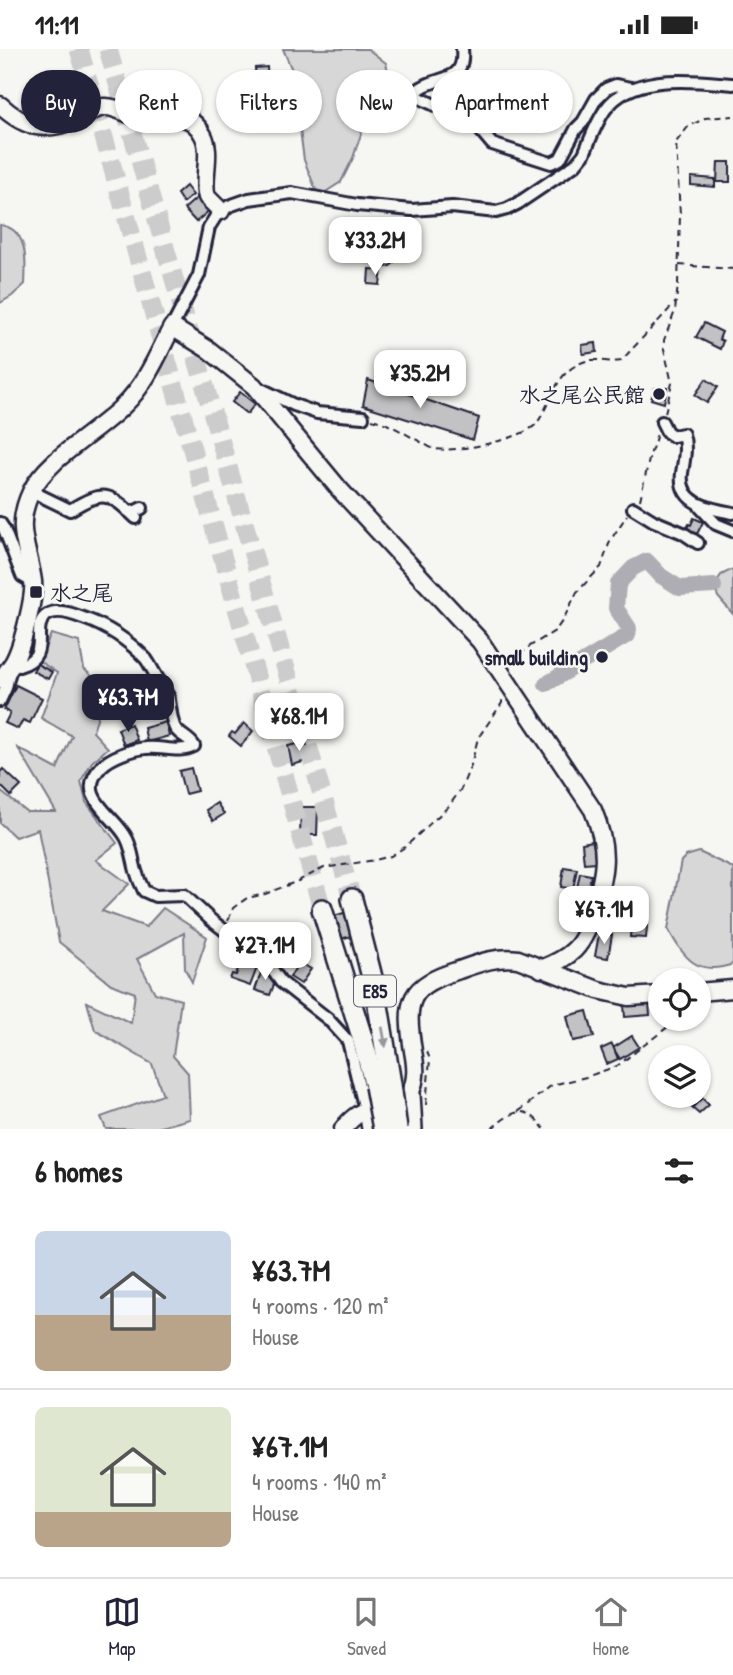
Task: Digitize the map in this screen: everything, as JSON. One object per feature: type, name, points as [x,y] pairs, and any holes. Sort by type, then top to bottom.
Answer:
[{"type":"highway","name":"E85","points":[[352,899],[376,993],[383,1085],[383,1129]]},
{"type":"highway","name":"E85","points":[[322,909],[362,1037],[383,1085],[397,1129]]},
{"type":"highway","points":[[410,1094],[412,1129]]},
{"type":"highway","points":[[367,1109],[372,1129]]},
{"type":"street","points":[[462,49],[461,63],[456,73],[447,79],[422,87],[417,94],[421,99],[475,125],[492,144],[553,163],[560,159],[576,129],[606,89],[616,85],[634,89]]},
{"type":"street","points":[[0,701],[33,594],[34,583],[22,521],[31,491],[38,479],[61,457],[125,405],[138,389],[195,284],[209,227],[221,211],[242,201],[292,193],[357,205],[412,210],[452,207],[496,212],[517,204],[569,169],[584,154],[604,111],[619,95],[670,81],[733,85]]},
{"type":"street","points":[[0,105],[13,117],[34,126],[44,127],[65,123],[105,107],[147,119],[183,118],[191,121],[203,134],[206,144],[206,194],[221,211]]},
{"type":"street","points":[[583,122],[581,132],[584,154]]},
{"type":"street","points":[[172,327],[209,350],[254,386],[340,490],[480,641],[593,810],[605,856],[600,889],[584,937],[563,959],[541,969]]},
{"type":"street","points":[[254,386],[317,413],[363,417]]},
{"type":"street","points":[[662,422],[667,432],[673,436],[683,434],[685,441],[681,482],[688,498],[717,511],[733,513]]},
{"type":"street","points":[[31,491],[70,510],[89,498],[105,495],[118,502],[132,515],[142,507]]},
{"type":"street","points":[[696,503],[716,524],[733,531]]},
{"type":"street","points":[[633,508],[654,521],[683,528],[698,543]]},
{"type":"street","points":[[0,523],[22,576],[34,583]]},
{"type":"street","points":[[12,664],[19,666],[34,658],[39,647],[41,621],[53,612],[78,616],[111,630],[147,660],[167,695],[175,728],[192,741],[194,746],[187,750],[146,748],[108,760],[93,779],[92,791],[97,802],[127,838],[144,891],[155,896],[184,895],[224,930],[258,950],[281,982],[328,1020],[348,1041],[367,1109]]},
{"type":"street","points":[[0,680],[12,664]]},
{"type":"street","points":[[343,1129],[350,1119],[367,1109],[410,1094],[416,1074],[408,1022],[409,1012],[420,988],[447,974],[498,958],[518,960],[598,990],[629,997],[648,996]]},
{"type":"street","points":[[711,991],[733,989]]},
{"type":"path","points":[[224,930],[233,908],[247,898],[265,894],[324,868],[391,856],[405,847],[449,806],[461,789],[478,738],[502,703],[504,676],[527,648],[555,631],[577,592],[601,567],[616,530],[640,501],[650,455],[669,401],[672,383],[664,340],[677,301],[680,215],[676,142],[688,127],[705,118],[733,116]]},
{"type":"path","points":[[678,265],[733,269]]},
{"type":"path","points":[[363,417],[384,423],[433,449],[451,450],[507,439],[528,431],[535,425],[567,371],[587,360],[621,361],[677,301]]},
{"type":"path","points":[[491,1129],[552,1086],[617,1066],[662,1031]]},
{"type":"path","points":[[518,1112],[526,1111],[536,1117],[544,1129]]},
{"type":"shaded area","points":[[283,49],[368,49],[386,63],[388,70],[336,70],[336,133],[361,133],[341,182],[324,193],[316,190],[304,160],[300,133],[322,133],[322,70],[292,70]]},
{"type":"shaded area","points":[[0,225],[16,233],[21,240],[26,266],[25,284],[0,303]]},
{"type":"shaded area","points":[[733,569],[733,614],[718,597],[714,586],[721,575]]},
{"type":"shaded area","points":[[51,634],[79,642],[84,669],[122,703],[101,705],[93,732],[108,748],[92,762],[81,781],[86,802],[117,843],[96,860],[129,884],[102,911],[146,927],[163,908],[207,937],[192,982],[185,969],[184,933],[137,959],[155,993],[181,1000],[173,1056],[188,1073],[190,1119],[153,1129],[106,1129],[101,1117],[163,1095],[152,1064],[95,1030],[87,1002],[131,1023],[135,993],[111,984],[59,942],[38,829],[15,837],[0,823],[0,791],[27,812],[56,812],[18,748],[57,769],[72,736],[41,718],[57,673],[39,661]]},
{"type":"shaded area","points":[[699,852],[733,868],[733,964],[710,968],[693,962],[680,949],[668,929],[681,861],[686,856]]},
{"type":"building","points":[[718,162],[730,162],[730,182],[717,182]]},
{"type":"building","points":[[691,177],[715,179],[715,187],[691,185]]},
{"type":"building","points":[[186,186],[193,195],[183,203],[177,194]]},
{"type":"building","points":[[200,195],[212,208],[196,222],[184,209]]},
{"type":"building","points":[[386,249],[394,254],[395,258],[390,266],[386,267],[378,262],[377,258],[382,250]]},
{"type":"building","points":[[369,269],[382,270],[380,285],[368,284]]},
{"type":"building","points":[[704,323],[722,332],[719,339],[723,341],[720,349],[696,337]]},
{"type":"building","points":[[596,343],[597,352],[583,354],[582,345]]},
{"type":"building","points":[[706,379],[718,387],[707,403],[695,395]]},
{"type":"building","points":[[368,380],[479,418],[473,440],[363,405]]},
{"type":"building","name":"水之尾公民館","points":[[655,388],[667,388],[664,403],[651,399]]},
{"type":"building","points":[[240,392],[255,404],[247,414],[232,402]]},
{"type":"building","points":[[694,518],[703,522],[696,536],[688,533],[687,528]]},
{"type":"building","points":[[37,664],[52,672],[48,679],[33,671]]},
{"type":"building","points":[[16,685],[42,698],[30,723],[23,720],[18,729],[5,723],[10,713],[4,710]]},
{"type":"building","points":[[166,722],[169,736],[147,742],[144,728]]},
{"type":"building","points":[[244,723],[253,731],[241,746],[229,736],[232,732],[235,734]]},
{"type":"building","points":[[131,724],[137,740],[124,745],[118,729]]},
{"type":"building","points":[[306,742],[310,760],[292,765],[288,746]]},
{"type":"building","points":[[191,768],[197,791],[185,794],[179,771]]},
{"type":"building","points":[[3,769],[21,786],[11,796],[0,785],[0,772]]},
{"type":"building","points":[[217,803],[224,814],[213,821],[206,810]]},
{"type":"building","points":[[301,807],[318,807],[317,835],[300,835]]},
{"type":"building","points":[[593,841],[596,862],[584,863],[582,843]]},
{"type":"building","points":[[564,867],[577,869],[573,889],[561,887]]},
{"type":"building","points":[[580,873],[591,875],[588,890],[577,888]]},
{"type":"building","points":[[347,912],[354,935],[341,939],[334,916]]},
{"type":"building","points":[[632,915],[648,916],[646,938],[630,937]]},
{"type":"building","points":[[599,934],[612,935],[608,958],[595,956]]},
{"type":"building","points":[[241,959],[258,965],[250,986],[230,979],[232,974],[236,975]]},
{"type":"building","points":[[299,962],[311,969],[301,984],[290,977]]},
{"type":"building","points":[[264,964],[275,982],[270,995],[255,990]]},
{"type":"building","points":[[648,1003],[648,1015],[625,1017],[624,1005]]},
{"type":"building","points":[[587,1011],[594,1037],[573,1041],[567,1016]]},
{"type":"building","points":[[632,1036],[639,1047],[620,1059],[613,1048]]},
{"type":"building","points":[[612,1044],[618,1059],[607,1064],[601,1049]]},
{"type":"building","points":[[692,1108],[706,1108],[699,1114]]},
{"type":"waterway","points":[[546,684],[628,635],[629,628],[616,608],[618,584],[633,568],[647,561],[661,576],[680,588],[714,586]]},
{"type":"tunnel","points":[[79,49],[322,909]]},
{"type":"tunnel","points":[[108,49],[352,899]]},
{"type":"place","name":"水之尾公民館","points":[[659,394]]},
{"type":"place","name":"水之尾","points":[[36,592]]},
{"type":"place","name":"small building","points":[[602,657]]}]
